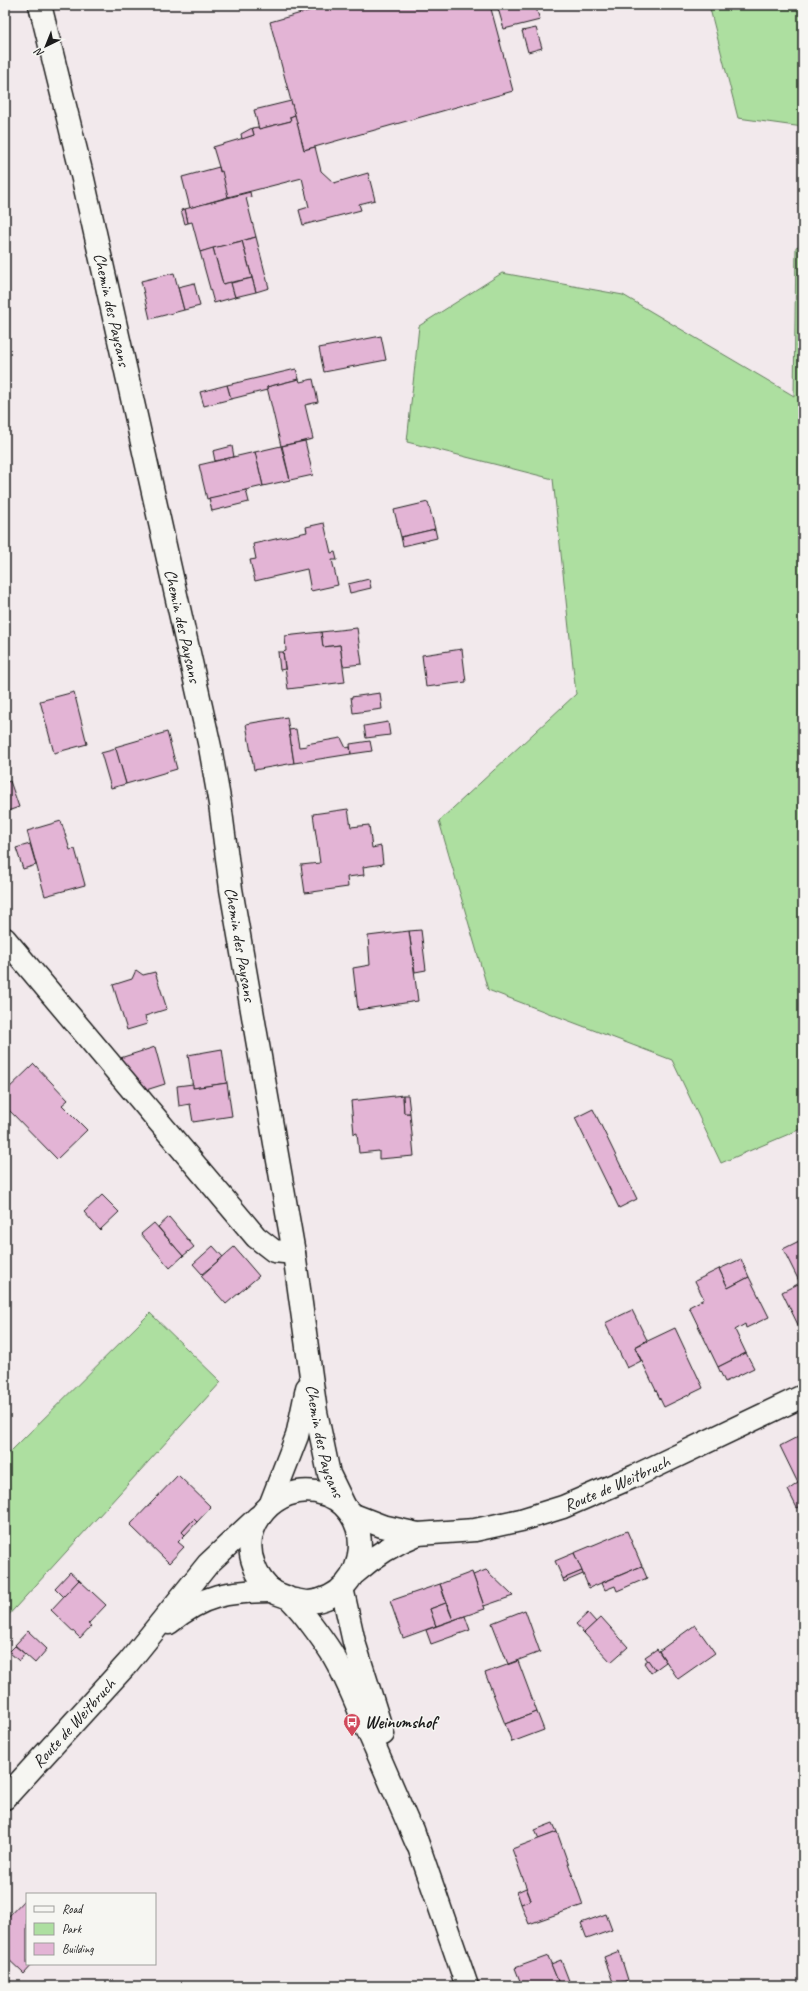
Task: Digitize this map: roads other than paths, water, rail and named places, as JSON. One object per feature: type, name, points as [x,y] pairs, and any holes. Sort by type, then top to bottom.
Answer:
[{"type":"street","name":"Chemin des Paysans","points":[[40,5],[83,180],[210,747],[220,804],[231,889],[294,1253],[305,1324],[310,1373],[329,1474],[348,1511]]},
{"type":"street","points":[[5,939],[256,1237],[274,1251],[294,1253]]},
{"type":"street","name":"Chemin des Paysans","points":[[265,1509],[297,1436],[310,1373]]},
{"type":"street","name":"Route de Weitbruch","points":[[5,1798],[142,1646],[208,1564],[265,1509],[285,1495],[301,1491],[317,1492],[332,1498],[348,1511],[382,1526],[418,1534],[476,1530],[521,1520],[563,1507],[635,1476],[803,1396]]},
{"type":"street","points":[[265,1509],[253,1531],[250,1548],[252,1559],[261,1579],[282,1595],[331,1652],[352,1695],[417,1844]]},
{"type":"street","points":[[348,1511],[358,1528],[361,1543],[360,1558],[348,1580],[354,1642],[417,1844],[467,1986]]},
{"type":"street","name":"Route de Weitbruch","points":[[142,1646],[180,1614],[199,1602],[222,1594],[282,1595],[308,1602],[327,1598],[369,1560],[399,1542],[418,1534]]},
{"type":"place","name":"Weinumshof","points":[[352,1737]]}]
